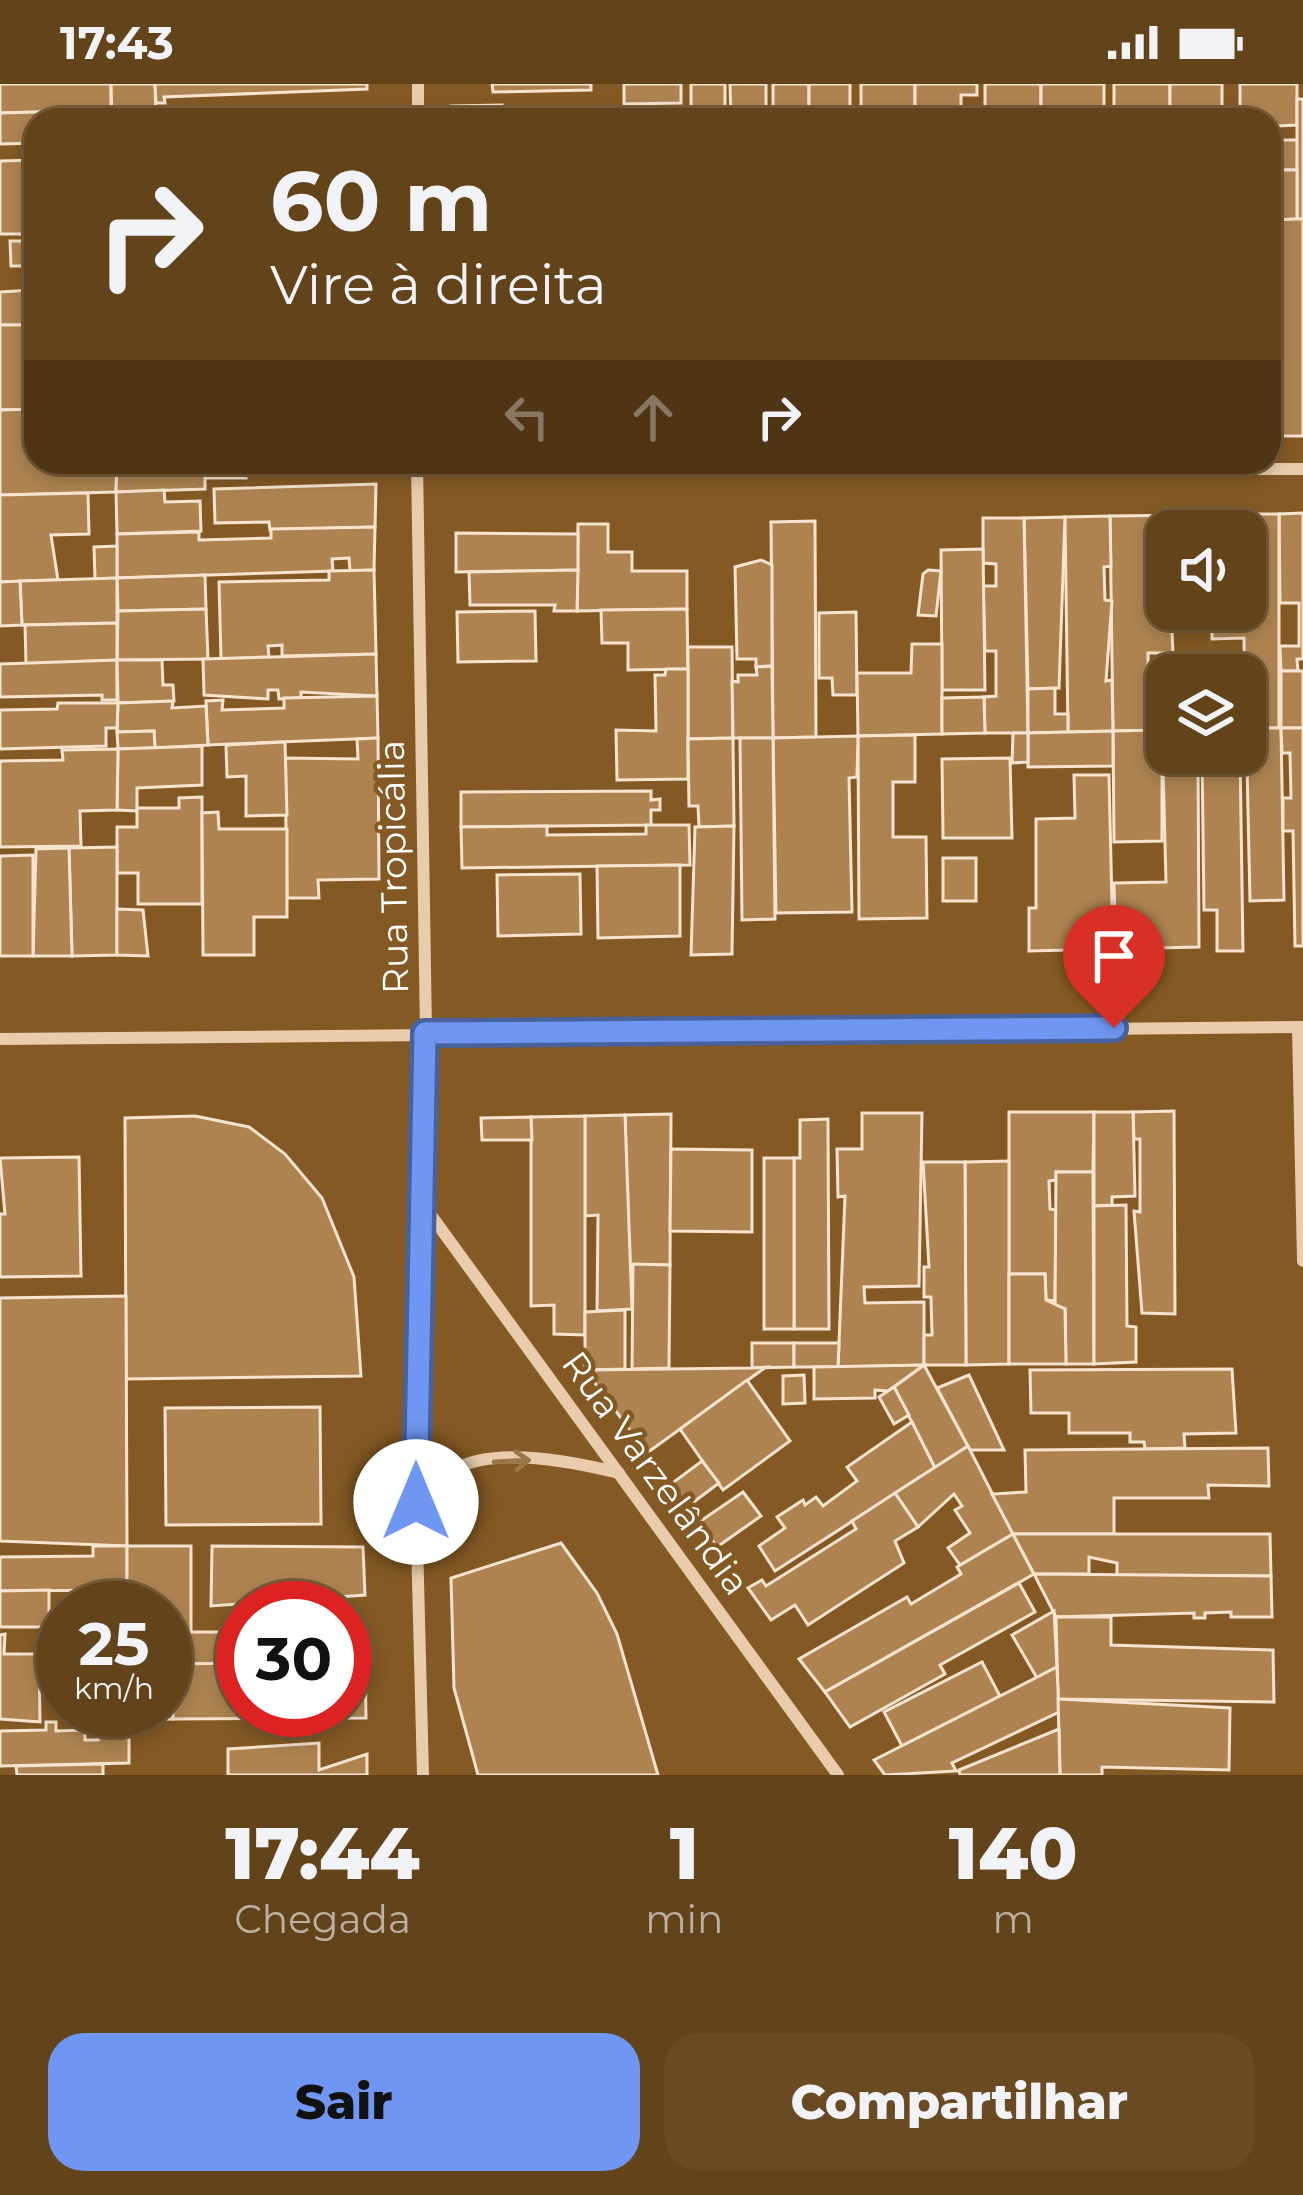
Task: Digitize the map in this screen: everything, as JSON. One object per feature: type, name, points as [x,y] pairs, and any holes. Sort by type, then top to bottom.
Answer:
[{"type":"street","name":"Rua Tropicália","points":[[417,474],[425,1033],[416,1502],[423,1775]]},
{"type":"street","points":[[0,1039],[1301,1027],[1303,1262]]},
{"type":"street","name":"Rua Varzelândia","points":[[424,1206],[838,1775]]},
{"type":"street","points":[[416,1502],[456,1468],[509,1459],[568,1461],[619,1473]]},
{"type":"building","points":[[0,84],[111,84],[111,108],[24,108],[24,112],[0,113]]},
{"type":"building","points":[[111,84],[155,84],[156,108],[112,108]]},
{"type":"building","points":[[155,84],[367,84],[367,89],[164,97],[165,103],[156,103]]},
{"type":"building","points":[[492,84],[591,84],[591,90],[493,92]]},
{"type":"building","points":[[624,84],[681,84],[681,103],[624,104]]},
{"type":"building","points":[[691,84],[725,84],[725,108],[691,108]]},
{"type":"building","points":[[730,84],[766,84],[766,108],[731,108]]},
{"type":"building","points":[[773,84],[809,84],[809,108],[773,108]]},
{"type":"building","points":[[809,84],[850,84],[850,108],[809,108]]},
{"type":"building","points":[[861,84],[915,84],[915,108],[861,108]]},
{"type":"building","points":[[915,84],[977,84],[977,95],[961,95],[961,108],[915,108]]},
{"type":"building","points":[[985,84],[1041,84],[1041,108],[985,108]]},
{"type":"building","points":[[1041,84],[1104,84],[1104,108],[1041,108]]},
{"type":"building","points":[[1114,84],[1170,84],[1170,108],[1114,108]]},
{"type":"building","points":[[1170,84],[1222,84],[1222,108],[1170,108]]},
{"type":"building","points":[[1240,84],[1297,84],[1297,125],[1281,126],[1281,108],[1240,108]]},
{"type":"building","points":[[1297,99],[1303,99],[1303,219],[1297,219]]},
{"type":"building","points":[[502,105],[502,108],[451,108]]},
{"type":"building","points":[[24,112],[24,143],[0,144],[0,113]]},
{"type":"building","points":[[1281,140],[1298,140],[1297,170],[1281,170]]},
{"type":"building","points":[[24,160],[24,234],[0,234],[0,161]]},
{"type":"building","points":[[1281,170],[1297,170],[1297,219],[1281,220]]},
{"type":"building","points":[[1303,219],[1303,436],[1281,436],[1281,220]]},
{"type":"building","points":[[10,241],[24,241],[24,266],[11,266]]},
{"type":"building","points":[[24,290],[24,325],[0,325],[0,292]]},
{"type":"building","points":[[0,325],[24,325],[24,409],[0,410]]},
{"type":"building","points":[[24,409],[24,474],[117,474],[116,492],[0,495],[0,410]]},
{"type":"building","points":[[117,474],[246,474],[246,478],[205,478],[205,489],[116,492]]},
{"type":"building","points":[[376,484],[375,527],[270,530],[269,522],[215,523],[214,489]]},
{"type":"building","points":[[164,490],[165,502],[200,501],[201,531],[117,534],[116,492]]},
{"type":"building","points":[[88,493],[89,534],[51,535],[58,580],[0,582],[0,495]]},
{"type":"building","points":[[1303,513],[1303,659],[1297,659],[1298,671],[1281,671],[1280,646],[1299,646],[1299,603],[1280,603],[1279,514]]},
{"type":"building","points":[[1266,514],[1279,514],[1279,728],[1266,728],[1266,654],[1244,654],[1244,638],[1212,639],[1212,630],[1266,630]]},
{"type":"building","points":[[1110,516],[1146,516],[1146,630],[1172,630],[1173,653],[1146,654],[1146,730],[1113,731]]},
{"type":"building","points":[[1110,516],[1111,566],[1104,567],[1105,600],[1112,601],[1106,681],[1112,680],[1113,731],[1068,732],[1065,517]]},
{"type":"building","points":[[1065,517],[1059,688],[1028,689],[1024,518]]},
{"type":"building","points":[[983,518],[1024,518],[1028,733],[985,733],[984,697],[996,696],[996,651],[985,651],[983,586],[996,586],[996,564],[983,563]]},
{"type":"building","points":[[815,521],[816,737],[773,738],[771,522]]},
{"type":"building","points":[[578,524],[608,524],[608,552],[632,552],[632,571],[687,571],[687,609],[577,611]]},
{"type":"building","points":[[375,527],[374,570],[350,571],[349,558],[332,559],[333,571],[117,578],[117,534],[199,532],[199,540],[271,538],[271,529]]},
{"type":"building","points":[[456,533],[578,534],[578,570],[456,572]]},
{"type":"building","points":[[117,546],[117,578],[95,579],[94,547]]},
{"type":"building","points":[[983,549],[985,690],[942,690],[941,550]]},
{"type":"building","points":[[761,560],[772,565],[772,666],[756,667],[756,659],[737,659],[735,567]]},
{"type":"building","points":[[374,570],[376,654],[282,656],[282,645],[268,646],[269,657],[221,659],[219,582],[329,580],[329,571]]},
{"type":"building","points":[[578,570],[577,611],[554,611],[555,605],[470,605],[469,572]]},
{"type":"building","points":[[941,571],[936,616],[918,615],[923,574]]},
{"type":"building","points":[[205,575],[206,609],[118,611],[117,578]]},
{"type":"building","points":[[117,578],[117,623],[22,625],[20,581]]},
{"type":"building","points":[[20,581],[22,625],[0,626],[0,582]]},
{"type":"building","points":[[206,609],[208,659],[117,660],[118,611]]},
{"type":"building","points":[[687,609],[688,669],[628,670],[628,643],[602,643],[601,610]]},
{"type":"building","points":[[535,611],[536,661],[458,662],[457,612]]},
{"type":"building","points":[[856,612],[857,695],[833,695],[832,678],[819,678],[819,613]]},
{"type":"building","points":[[117,623],[117,660],[26,664],[25,625]]},
{"type":"building","points":[[912,644],[942,644],[942,734],[858,736],[857,673],[911,673]]},
{"type":"building","points":[[688,647],[732,647],[733,738],[688,739]]},
{"type":"building","points":[[376,654],[377,696],[301,692],[301,698],[279,699],[278,690],[268,690],[268,699],[204,695],[203,659]]},
{"type":"building","points":[[117,660],[117,700],[102,700],[102,695],[0,697],[0,664]]},
{"type":"building","points":[[117,660],[162,660],[163,685],[173,685],[174,701],[118,703]]},
{"type":"building","points":[[772,666],[773,738],[733,738],[732,681],[738,682],[738,675],[757,675],[756,667]]},
{"type":"building","points":[[666,669],[688,669],[688,779],[617,780],[616,730],[656,731],[655,675],[665,675]]},
{"type":"building","points":[[1281,671],[1303,671],[1303,728],[1281,728]]},
{"type":"building","points":[[1055,688],[1055,714],[1068,714],[1068,732],[1028,733],[1028,689]]},
{"type":"building","points":[[377,696],[378,738],[208,745],[206,701],[223,700],[222,710],[284,708],[284,698]]},
{"type":"building","points":[[984,697],[985,733],[942,734],[942,698]]},
{"type":"building","points":[[173,701],[172,708],[206,706],[208,745],[155,748],[154,731],[117,732],[118,703]]},
{"type":"building","points":[[58,703],[118,703],[117,728],[106,728],[106,746],[0,749],[0,710],[57,709]]},
{"type":"building","points":[[1266,728],[1281,728],[1284,900],[1250,901],[1247,774],[1266,774]]},
{"type":"building","points":[[1281,728],[1303,728],[1303,946],[1295,946],[1293,831],[1283,831],[1283,798],[1291,798],[1290,753],[1282,753]]},
{"type":"building","points":[[1146,730],[1146,774],[1162,774],[1162,841],[1114,842],[1113,731]]},
{"type":"building","points":[[154,731],[155,748],[118,749],[117,732]]},
{"type":"building","points":[[1113,731],[1113,766],[1028,767],[1028,733]]},
{"type":"building","points":[[1013,733],[1028,733],[1028,762],[1012,763]]},
{"type":"building","points":[[915,735],[915,782],[893,782],[893,837],[926,837],[927,918],[859,919],[858,736]]},
{"type":"building","points":[[858,736],[857,777],[849,778],[852,912],[776,913],[773,738]]},
{"type":"building","points":[[378,738],[379,879],[318,880],[319,898],[287,898],[285,758],[358,759],[357,739]]},
{"type":"building","points":[[733,738],[734,826],[699,827],[698,806],[689,806],[688,739]]},
{"type":"building","points":[[740,738],[773,738],[775,919],[742,920]]},
{"type":"building","points":[[285,742],[287,815],[246,816],[246,776],[227,777],[226,745]]},
{"type":"building","points":[[202,746],[202,785],[137,788],[137,811],[117,810],[118,749]]},
{"type":"building","points":[[118,749],[117,810],[80,811],[81,846],[0,847],[0,761],[63,760],[62,750]]},
{"type":"building","points":[[1010,758],[1012,838],[943,838],[942,759]]},
{"type":"building","points":[[1163,774],[1198,774],[1199,947],[1116,949],[1114,883],[1166,882]]},
{"type":"building","points":[[1202,774],[1240,774],[1243,951],[1217,951],[1217,910],[1204,910]]},
{"type":"building","points":[[1074,775],[1109,775],[1113,949],[1029,951],[1029,908],[1036,908],[1036,819],[1075,818]]},
{"type":"building","points":[[651,791],[651,800],[660,799],[660,810],[651,810],[651,825],[461,827],[461,792]]},
{"type":"building","points":[[202,797],[202,904],[138,904],[138,873],[117,873],[117,827],[137,827],[137,808],[179,808],[179,798]]},
{"type":"building","points":[[218,812],[219,829],[287,829],[287,917],[254,917],[254,955],[203,955],[202,813]]},
{"type":"building","points":[[646,825],[689,825],[690,865],[462,868],[461,827],[547,826],[547,835],[646,834]]},
{"type":"building","points":[[734,826],[732,954],[691,955],[695,827]]},
{"type":"building","points":[[117,847],[117,955],[72,956],[69,848]]},
{"type":"building","points":[[69,848],[72,956],[33,956],[36,849]]},
{"type":"building","points":[[33,855],[33,956],[0,956],[0,856]]},
{"type":"building","points":[[943,858],[976,858],[976,901],[943,901]]},
{"type":"building","points":[[680,865],[680,936],[598,938],[597,866]]},
{"type":"building","points":[[580,874],[581,934],[498,936],[497,875]]},
{"type":"building","points":[[117,909],[143,910],[148,956],[117,955]]},
{"type":"building","points":[[1174,1111],[1175,1314],[1142,1313],[1134,1211],[1140,1212],[1140,1139],[1134,1139],[1133,1112]]},
{"type":"building","points":[[1009,1112],[1094,1112],[1093,1172],[1056,1172],[1056,1180],[1049,1181],[1050,1209],[1056,1210],[1055,1301],[1046,1300],[1045,1274],[1009,1274]]},
{"type":"building","points":[[1094,1112],[1133,1112],[1135,1196],[1112,1197],[1112,1205],[1094,1206]]},
{"type":"building","points":[[862,1113],[922,1113],[919,1286],[864,1287],[865,1303],[924,1302],[924,1365],[838,1367],[845,1196],[838,1197],[837,1149],[862,1149]]},
{"type":"building","points":[[671,1114],[670,1265],[629,1265],[625,1115]]},
{"type":"building","points":[[625,1115],[632,1309],[597,1311],[598,1215],[585,1216],[585,1116]]},
{"type":"building","points":[[195,1116],[249,1127],[285,1154],[322,1198],[354,1277],[361,1376],[126,1379],[125,1118]]},
{"type":"building","points":[[585,1116],[585,1335],[554,1334],[554,1305],[531,1306],[531,1117]]},
{"type":"building","points":[[531,1117],[532,1140],[482,1140],[481,1118]]},
{"type":"building","points":[[828,1119],[829,1329],[794,1329],[794,1158],[800,1158],[800,1120]]},
{"type":"building","points":[[671,1149],[752,1150],[752,1232],[670,1231]]},
{"type":"building","points":[[79,1157],[81,1276],[0,1277],[0,1214],[5,1214],[0,1158]]},
{"type":"building","points":[[764,1158],[794,1158],[794,1329],[764,1329]]},
{"type":"building","points":[[1009,1161],[1009,1364],[966,1365],[965,1162]]},
{"type":"building","points":[[923,1162],[965,1162],[966,1365],[924,1365],[924,1335],[932,1335],[931,1297],[924,1297],[924,1267],[929,1267]]},
{"type":"building","points":[[1056,1172],[1093,1172],[1094,1364],[1066,1364],[1065,1309],[1055,1309]]},
{"type":"building","points":[[1126,1205],[1127,1326],[1136,1327],[1136,1362],[1094,1364],[1094,1206]]},
{"type":"building","points":[[633,1264],[670,1265],[669,1368],[632,1369]]},
{"type":"building","points":[[1009,1274],[1045,1274],[1046,1300],[1065,1309],[1066,1364],[1009,1364]]},
{"type":"building","points":[[126,1296],[127,1546],[0,1541],[0,1298]]},
{"type":"building","points":[[625,1310],[625,1369],[585,1370],[585,1312]]},
{"type":"building","points":[[752,1343],[794,1343],[794,1367],[752,1368]]},
{"type":"building","points":[[794,1343],[839,1343],[838,1367],[794,1367]]},
{"type":"building","points":[[924,1365],[968,1446],[935,1468],[894,1387]]},
{"type":"building","points":[[924,1365],[888,1391],[875,1390],[875,1398],[814,1399],[814,1367]]},
{"type":"building","points":[[766,1367],[647,1453],[585,1370],[752,1368]]},
{"type":"building","points":[[1232,1369],[1236,1433],[1184,1434],[1185,1448],[1145,1449],[1144,1442],[1130,1442],[1130,1433],[1069,1433],[1069,1413],[1031,1413],[1030,1370]]},
{"type":"building","points":[[804,1375],[805,1403],[783,1404],[783,1376]]},
{"type":"building","points":[[969,1375],[1004,1450],[970,1450],[937,1388]]},
{"type":"building","points":[[747,1380],[790,1441],[723,1490],[680,1429]]},
{"type":"building","points":[[894,1387],[909,1415],[894,1424],[879,1397]]},
{"type":"building","points":[[320,1407],[321,1524],[166,1525],[165,1408]]},
{"type":"building","points":[[912,1422],[935,1468],[775,1571],[759,1546],[785,1528],[777,1517],[803,1500],[805,1505],[816,1497],[823,1506],[857,1481],[847,1467]]},
{"type":"building","points":[[968,1446],[1013,1534],[960,1565],[948,1548],[970,1533],[955,1510],[962,1506],[954,1494],[918,1527],[895,1493]]},
{"type":"building","points":[[1268,1448],[1269,1486],[1208,1485],[1209,1498],[1114,1498],[1114,1534],[1013,1534],[992,1494],[1026,1492],[1025,1450]]},
{"type":"building","points":[[702,1461],[719,1483],[687,1507],[671,1484]]},
{"type":"building","points":[[743,1492],[761,1516],[717,1547],[699,1522]]},
{"type":"building","points":[[895,1493],[918,1527],[895,1541],[904,1563],[808,1625],[795,1605],[771,1620],[748,1588],[762,1580],[766,1586],[856,1529],[852,1521]]},
{"type":"building","points":[[1013,1534],[1034,1574],[825,1692],[799,1659],[907,1597],[911,1604],[961,1574],[957,1567]]},
{"type":"building","points":[[1013,1534],[1270,1534],[1271,1576],[1117,1575],[1117,1563],[1089,1557],[1089,1574],[1034,1574]]},
{"type":"building","points":[[561,1543],[597,1593],[617,1634],[658,1775],[478,1775],[454,1688],[451,1578]]},
{"type":"building","points":[[93,1546],[127,1546],[127,1581],[36,1581],[36,1591],[0,1591],[0,1557],[93,1556]]},
{"type":"building","points":[[127,1546],[191,1546],[191,1581],[127,1581]]},
{"type":"building","points":[[212,1546],[363,1547],[364,1581],[216,1581],[216,1606],[211,1606]]},
{"type":"building","points":[[1034,1574],[1271,1576],[1272,1617],[1231,1617],[1231,1612],[1205,1613],[1205,1618],[1194,1618],[1194,1613],[1056,1617]]},
{"type":"building","points":[[1019,1583],[1035,1612],[940,1665],[945,1674],[850,1727],[825,1692]]},
{"type":"building","points":[[36,1590],[36,1627],[0,1627],[0,1591]]},
{"type":"building","points":[[1054,1611],[1057,1667],[1037,1678],[1012,1635]]},
{"type":"building","points":[[1056,1617],[1111,1617],[1111,1645],[1273,1650],[1274,1702],[1058,1699]]},
{"type":"building","points":[[192,1632],[216,1632],[216,1664],[192,1664]]},
{"type":"building","points":[[5,1634],[4,1654],[36,1654],[36,1722],[0,1719],[0,1635]]},
{"type":"building","points":[[982,1662],[1000,1696],[902,1746],[884,1712]]},
{"type":"building","points":[[216,1663],[216,1719],[192,1719],[192,1664]]},
{"type":"building","points":[[1057,1667],[1059,1712],[952,1763],[956,1771],[885,1775],[874,1760]]},
{"type":"building","points":[[1058,1699],[1230,1708],[1229,1770],[1102,1767],[1102,1775],[1060,1775]]},
{"type":"building","points":[[1059,1729],[1060,1775],[960,1775],[959,1770]]},
{"type":"building","points":[[36,1730],[36,1737],[129,1737],[129,1763],[0,1766],[0,1731]]},
{"type":"building","points":[[319,1743],[319,1770],[367,1754],[367,1775],[228,1775],[228,1749]]},
{"type":"building","points":[[103,1764],[103,1775],[17,1775],[16,1766]]},
{"type":"route","points":[[416,1502],[425,1033],[1114,1028]]}]
